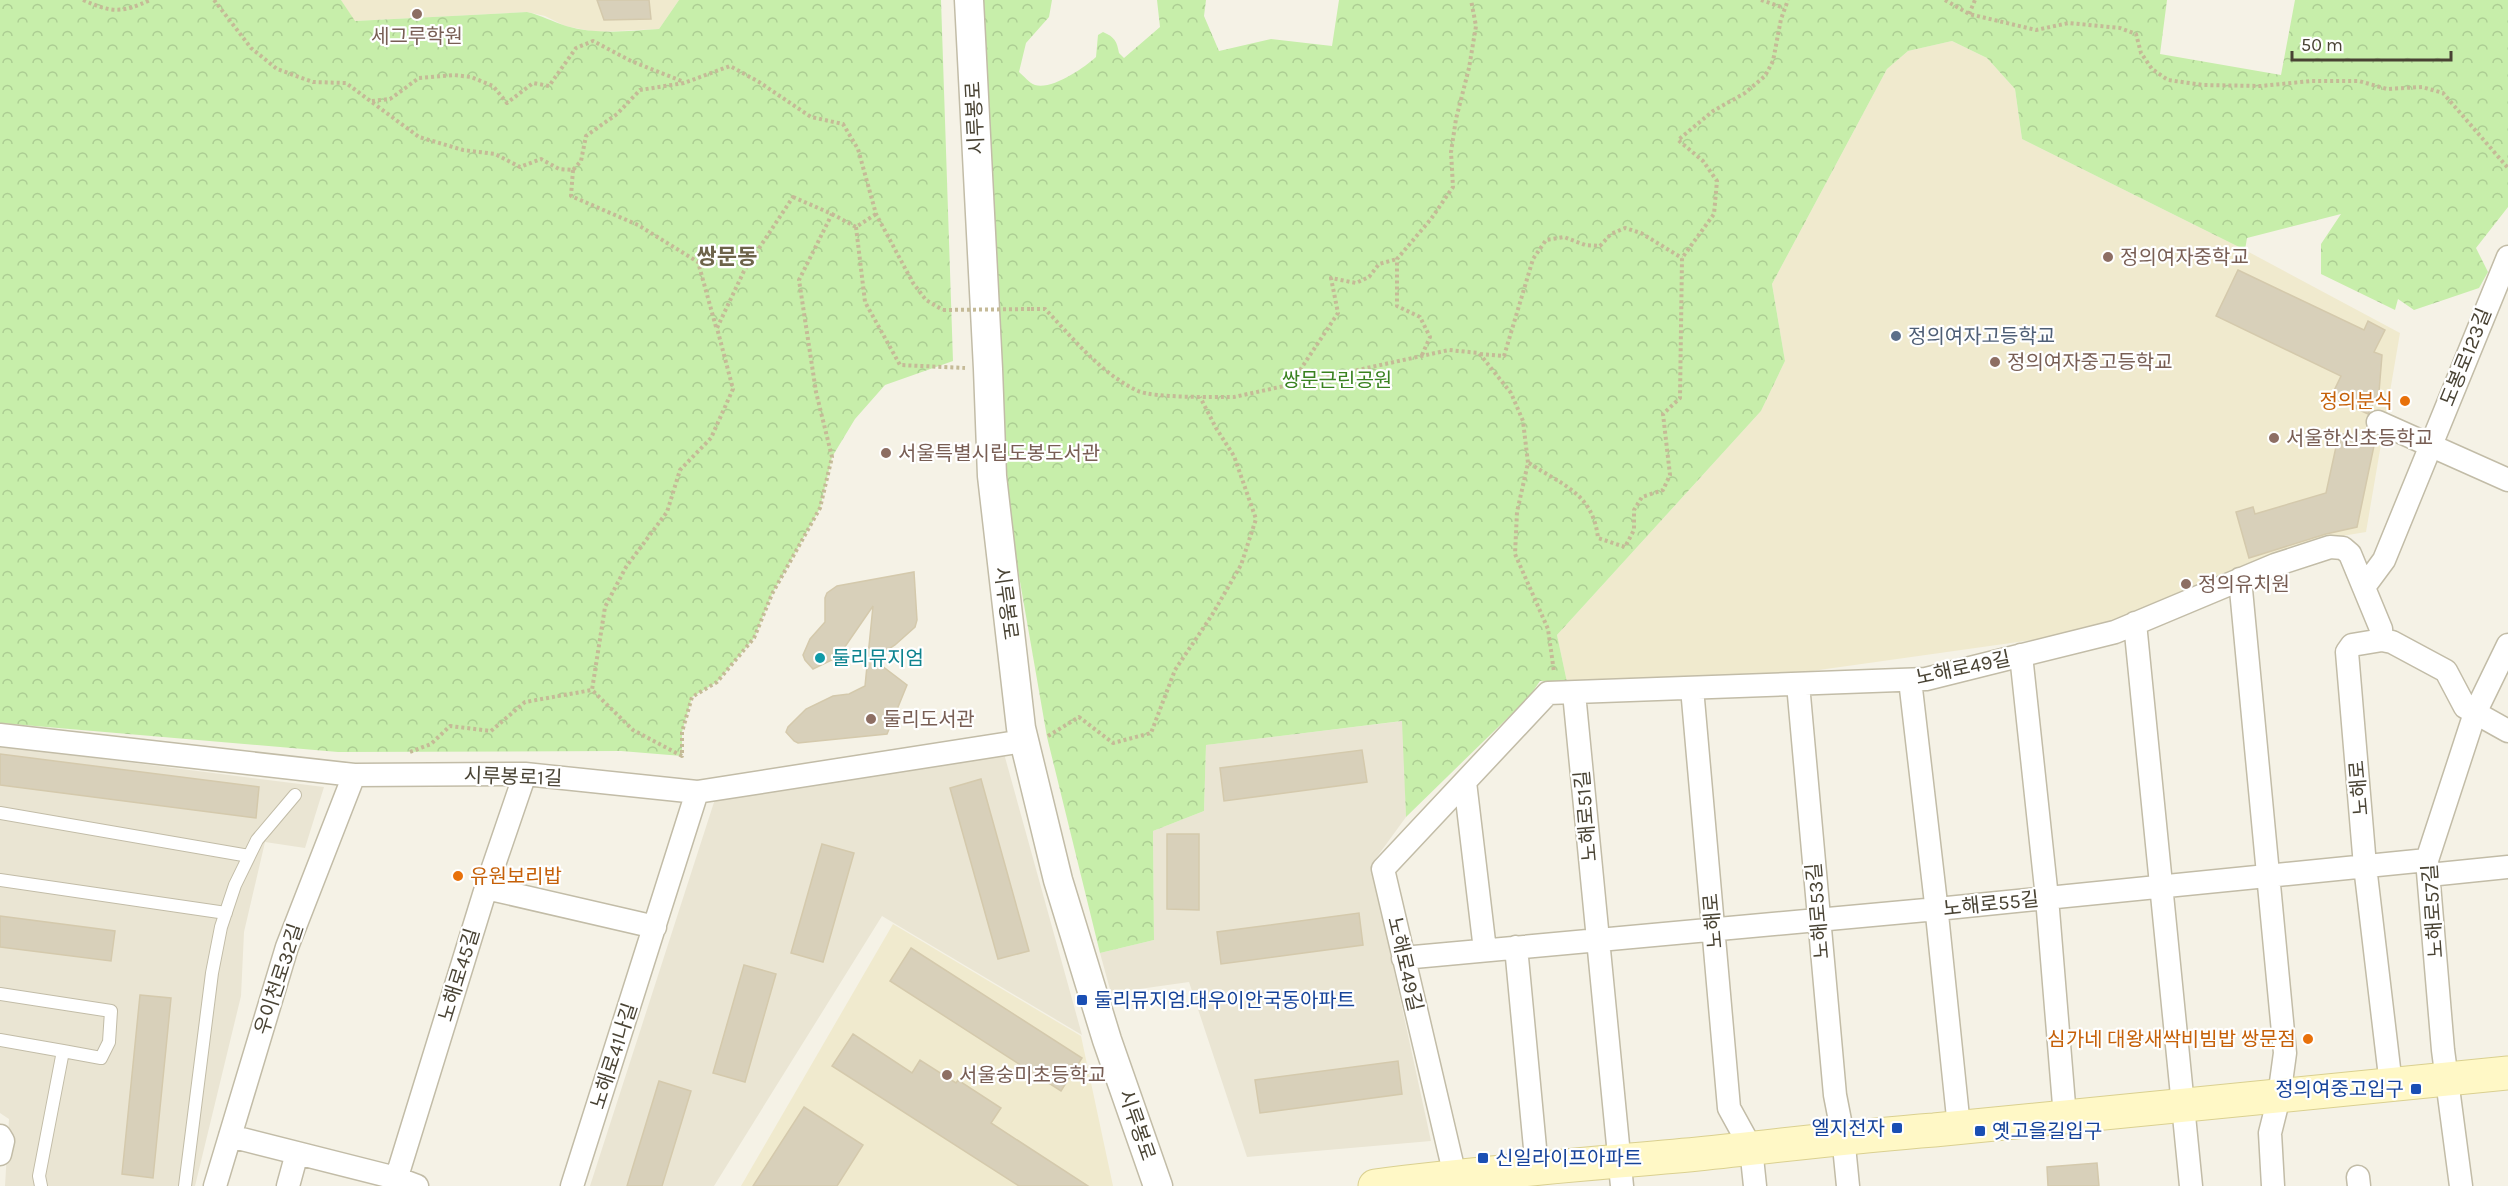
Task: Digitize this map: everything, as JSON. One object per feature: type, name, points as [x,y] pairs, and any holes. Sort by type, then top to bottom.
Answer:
[{"type":"main road","points":[[1375,1186],[1455,1176],[1621,1174],[1751,1148],[1843,1136],[2279,1097],[2508,1073]]},
{"type":"street","name":"시루봉로","points":[[969,0],[992,476],[1004,594],[1036,739],[1058,880],[1107,1040],[1158,1186]]},
{"type":"street","name":"도봉로123길","points":[[2364,587],[2384,560],[2508,257]]},
{"type":"street","points":[[2379,422],[2508,480]]},
{"type":"street","name":"노해로49길","points":[[1455,1176],[1383,869],[1548,693],[1926,679],[2115,632],[2240,579],[2330,547],[2343,548],[2350,555],[2381,629],[2382,640]]},
{"type":"street","points":[[2240,579],[2285,1053],[2279,1097],[2270,1133],[2274,1186]]},
{"type":"street","points":[[2135,624],[2191,1186]]},
{"type":"street","points":[[2382,640],[2392,642],[2446,671],[2465,707],[2508,731]]},
{"type":"street","name":"노해로","points":[[2382,640],[2352,645],[2347,652],[2365,866],[2391,1085]]},
{"type":"street","name":"노해로57길","points":[[2448,1080],[2428,867],[2475,713],[2508,645]]},
{"type":"street","points":[[2021,655],[2047,898],[2065,1117]]},
{"type":"street","points":[[1910,680],[1937,909],[1959,1127]]},
{"type":"street","name":"노해로53길","points":[[1798,684],[1835,1095],[1843,1136],[1848,1186]]},
{"type":"street","name":"노해로","points":[[1692,688],[1729,1108],[1751,1148],[1755,1186]]},
{"type":"street","name":"노해로51길","points":[[1566,693],[1598,939],[1621,1174]]},
{"type":"street","name":"시루봉로1길","points":[[0,735],[354,775],[525,774],[697,792],[1036,739]]},
{"type":"street","name":"노해로45길","points":[[230,1136],[402,1183],[486,888],[525,774]]},
{"type":"street","name":"우이천로32길","points":[[215,1186],[287,947],[354,775]]},
{"type":"street","points":[[1465,782],[1485,950]]},
{"type":"street","name":"노해로41나길","points":[[572,1186],[697,792]]},
{"type":"street","name":"노해로55길","points":[[1819,919],[2365,866],[2508,867]]},
{"type":"street","points":[[486,888],[655,927]]},
{"type":"street","points":[[1404,958],[1819,919]]},
{"type":"street","points":[[1516,947],[1524,1175]]},
{"type":"street","points":[[2448,1080],[2461,1186]]},
{"type":"street","points":[[0,1136],[3,1141],[0,1154]]},
{"type":"street","points":[[288,1186],[297,1153]]},
{"type":"lane","points":[[185,1186],[212,973],[226,913],[235,885],[258,840],[295,795]]},
{"type":"lane","points":[[0,813],[249,856]]},
{"type":"lane","points":[[0,880],[226,913]]},
{"type":"lane","points":[[0,994],[111,1011],[109,1042],[101,1058],[0,1040]]},
{"type":"lane","points":[[41,1186],[39,1176],[63,1051]]},
{"type":"path","points":[[83,0],[103,9],[128,10],[150,0]]},
{"type":"path","points":[[214,0],[251,48],[277,69],[313,82],[346,83],[419,137],[463,150],[495,154],[520,166],[541,159],[559,169],[573,170]]},
{"type":"path","points":[[1290,386],[1338,313],[1331,278],[1356,283],[1369,277],[1379,264],[1397,259],[1431,219],[1453,187],[1451,152],[1476,26],[1472,0]]},
{"type":"path","points":[[1761,0],[1785,8]]},
{"type":"path","points":[[1528,463],[1580,495],[1596,521],[1598,538],[1626,547],[1634,530],[1634,510],[1642,497],[1663,490],[1670,475],[1663,414],[1680,398],[1682,258],[1714,214],[1717,181],[1703,160],[1678,140],[1713,111],[1745,93],[1765,76],[1773,61],[1788,0]]},
{"type":"path","points":[[1945,0],[1969,14],[2036,30],[2069,23],[2120,28],[2136,34],[2141,53],[2152,69],[2168,80],[2203,85],[2261,86],[2311,81],[2359,81],[2387,89],[2422,87],[2443,93],[2508,168]]},
{"type":"path","points":[[1969,14],[1975,0]]},
{"type":"path","points":[[372,101],[390,99],[419,78],[454,75],[471,77],[493,86],[507,103],[533,83],[549,86],[576,48],[592,41],[631,61],[684,83]]},
{"type":"path","points":[[592,690],[605,607],[626,567],[667,512],[680,470],[711,438],[733,389],[698,262],[638,225],[571,196],[573,170],[581,161],[586,136],[617,114],[640,90],[684,83],[730,66],[759,82],[811,117],[843,124],[858,149],[876,214],[913,283],[926,300],[943,310],[1045,309],[1094,362],[1139,392],[1234,397],[1449,350],[1504,356],[1533,259],[1546,240],[1564,237],[1585,245],[1600,246],[1611,234],[1625,228],[1641,233],[1682,258]]},
{"type":"path","points":[[717,328],[744,271],[793,198],[856,227]]},
{"type":"path","points":[[592,690],[633,730],[682,756],[682,732],[692,697],[717,682],[754,638],[772,594],[820,508],[832,457],[816,392],[799,280],[832,214]]},
{"type":"path","points":[[856,227],[876,214]]},
{"type":"path","points":[[856,227],[865,302],[900,365],[988,369]]},
{"type":"path","points":[[1397,259],[1397,306],[1420,317],[1430,337],[1422,355]]},
{"type":"path","points":[[1479,353],[1511,393],[1523,421],[1528,463],[1517,512],[1515,554],[1548,629],[1566,693]]},
{"type":"path","points":[[1036,739],[1079,717],[1113,742],[1151,733],[1174,670],[1212,615],[1241,565],[1256,519],[1234,456],[1200,397]]},
{"type":"path","points":[[409,753],[431,744],[450,726],[491,731],[525,702],[592,690]]},
{"type":"shaded area","name":"세그루학원","points":[[341,0],[679,0],[659,29],[596,32],[565,26],[545,16],[527,12],[354,21]]},
{"type":"shaded area","name":"정의여자중고등학교","points":[[1952,41],[1987,58],[2015,89],[2022,139],[2245,250],[2400,333],[2366,532],[2330,538],[2096,631],[1777,676],[1567,682],[1557,635],[1761,411],[1785,361],[1772,284],[1887,69],[1908,51]]},
{"type":"shaded area","points":[[1403,721],[1406,817],[1371,865],[1431,1141],[1247,1157],[1189,982],[1111,993],[1100,953],[1154,940],[1153,831],[1204,811],[1206,745]]},
{"type":"shaded area","points":[[0,746],[324,787],[305,848],[265,842],[244,932],[241,996],[195,1186],[5,1186],[9,1119],[0,1113]]},
{"type":"shaded area","points":[[1003,750],[1082,1035],[882,916],[714,1186],[590,1186],[716,796]]},
{"type":"shaded area","name":"서울숭미초등학교","points":[[893,924],[1081,1036],[1113,1186],[741,1186]]},
{"type":"green space","points":[[0,0],[341,0],[355,21],[527,12],[578,29],[612,32],[659,29],[679,0],[941,0],[953,361],[885,385],[855,419],[832,457],[820,508],[772,594],[754,638],[717,682],[692,697],[682,732],[682,756],[621,751],[338,752],[0,723]]},
{"type":"green space","name":"쌍문근린공원","points":[[980,0],[1052,0],[1049,17],[1026,43],[1019,72],[1033,84],[1042,86],[1067,77],[1096,57],[1098,35],[1103,32],[1115,40],[1119,53],[1124,58],[1160,27],[1157,0],[1206,0],[1204,16],[1219,51],[1271,39],[1332,46],[1339,0],[2167,0],[2160,54],[2281,75],[2295,0],[2508,0],[2508,207],[2476,248],[2488,272],[2479,288],[2414,310],[2398,299],[2395,310],[2321,274],[2321,244],[2341,214],[2247,238],[2245,250],[2022,139],[2015,89],[1987,58],[1952,41],[1908,51],[1887,69],[1772,284],[1785,361],[1761,411],[1557,635],[1567,682],[1540,681],[1529,697],[1406,817],[1402,721],[1206,745],[1204,811],[1153,831],[1154,940],[1100,953],[1047,737],[1010,524]]},
{"type":"building","points":[[597,0],[649,0],[651,19],[604,20]]},
{"type":"building","points":[[2238,270],[2364,330],[2368,321],[2385,330],[2374,352],[2382,355],[2379,392],[2368,414],[2331,397],[2341,376],[2216,316]]},
{"type":"building","points":[[2339,433],[2375,441],[2357,527],[2326,534],[2249,558],[2236,512],[2253,507],[2255,514],[2326,493]]},
{"type":"building","name":"둘리뮤지엄","points":[[914,572],[917,620],[915,627],[895,645],[873,659],[907,685],[887,734],[798,743],[794,741],[786,732],[806,709],[833,696],[849,694],[865,686],[873,606],[838,657],[813,669],[805,660],[803,655],[810,639],[825,622],[827,593],[837,586]]},
{"type":"building","points":[[1362,750],[1367,782],[1224,801],[1220,768]]},
{"type":"building","points":[[0,754],[259,787],[256,818],[0,785]]},
{"type":"building","points":[[981,779],[1029,951],[998,959],[950,788]]},
{"type":"building","points":[[1167,834],[1199,834],[1199,910],[1167,909]]},
{"type":"building","points":[[822,844],[854,853],[823,962],[791,953]]},
{"type":"building","points":[[1359,913],[1363,945],[1221,964],[1217,932]]},
{"type":"building","points":[[0,916],[115,931],[111,961],[0,947]]},
{"type":"building","points":[[911,948],[1082,1058],[1061,1091],[890,981]]},
{"type":"building","points":[[744,965],[776,974],[745,1082],[713,1073]]},
{"type":"building","points":[[140,995],[171,998],[153,1178],[122,1174]]},
{"type":"building","points":[[853,1034],[912,1073],[920,1060],[956,1083],[958,1080],[1001,1108],[991,1123],[1088,1186],[1019,1186],[832,1066]]},
{"type":"building","points":[[1398,1061],[1402,1094],[1260,1113],[1255,1080]]},
{"type":"building","points":[[659,1081],[691,1091],[662,1186],[627,1186]]},
{"type":"building","points":[[804,1107],[863,1145],[837,1186],[753,1186]]},
{"type":"building","points":[[2097,1163],[2099,1186],[2048,1186],[2047,1167]]},
{"type":"place","name":"세그루학원","points":[[417,14]]},
{"type":"place","name":"정의여자중학교","points":[[2108,257]]},
{"type":"place","name":"정의여자고등학교","points":[[1896,336]]},
{"type":"place","name":"정의여자중고등학교","points":[[1995,362]]},
{"type":"place","name":"정의분식","points":[[2405,401]]},
{"type":"place","name":"서울한신초등학교","points":[[2274,438]]},
{"type":"place","name":"서울특별시립도봉도서관","points":[[886,453]]},
{"type":"place","name":"정의유치원","points":[[2186,584]]},
{"type":"place","name":"둘리뮤지엄","points":[[820,658]]},
{"type":"place","name":"둘리도서관","points":[[871,719]]},
{"type":"place","name":"유원보리밥","points":[[458,876]]},
{"type":"place","name":"둘리뮤지엄.대우이안국동아파트","points":[[1082,1000]]},
{"type":"place","name":"심가네 대왕새싹비빔밥 쌍문점","points":[[2308,1039]]},
{"type":"place","name":"서울숭미초등학교","points":[[947,1075]]},
{"type":"place","name":"정의여중고입구","points":[[2416,1089]]},
{"type":"place","name":"엘지전자","points":[[1897,1128]]},
{"type":"place","name":"옛고을길입구","points":[[1980,1131]]},
{"type":"place","name":"신일라이프아파트","points":[[1483,1158]]},
{"type":"district","name":"쌍문동","points":[[727,257]]}]
